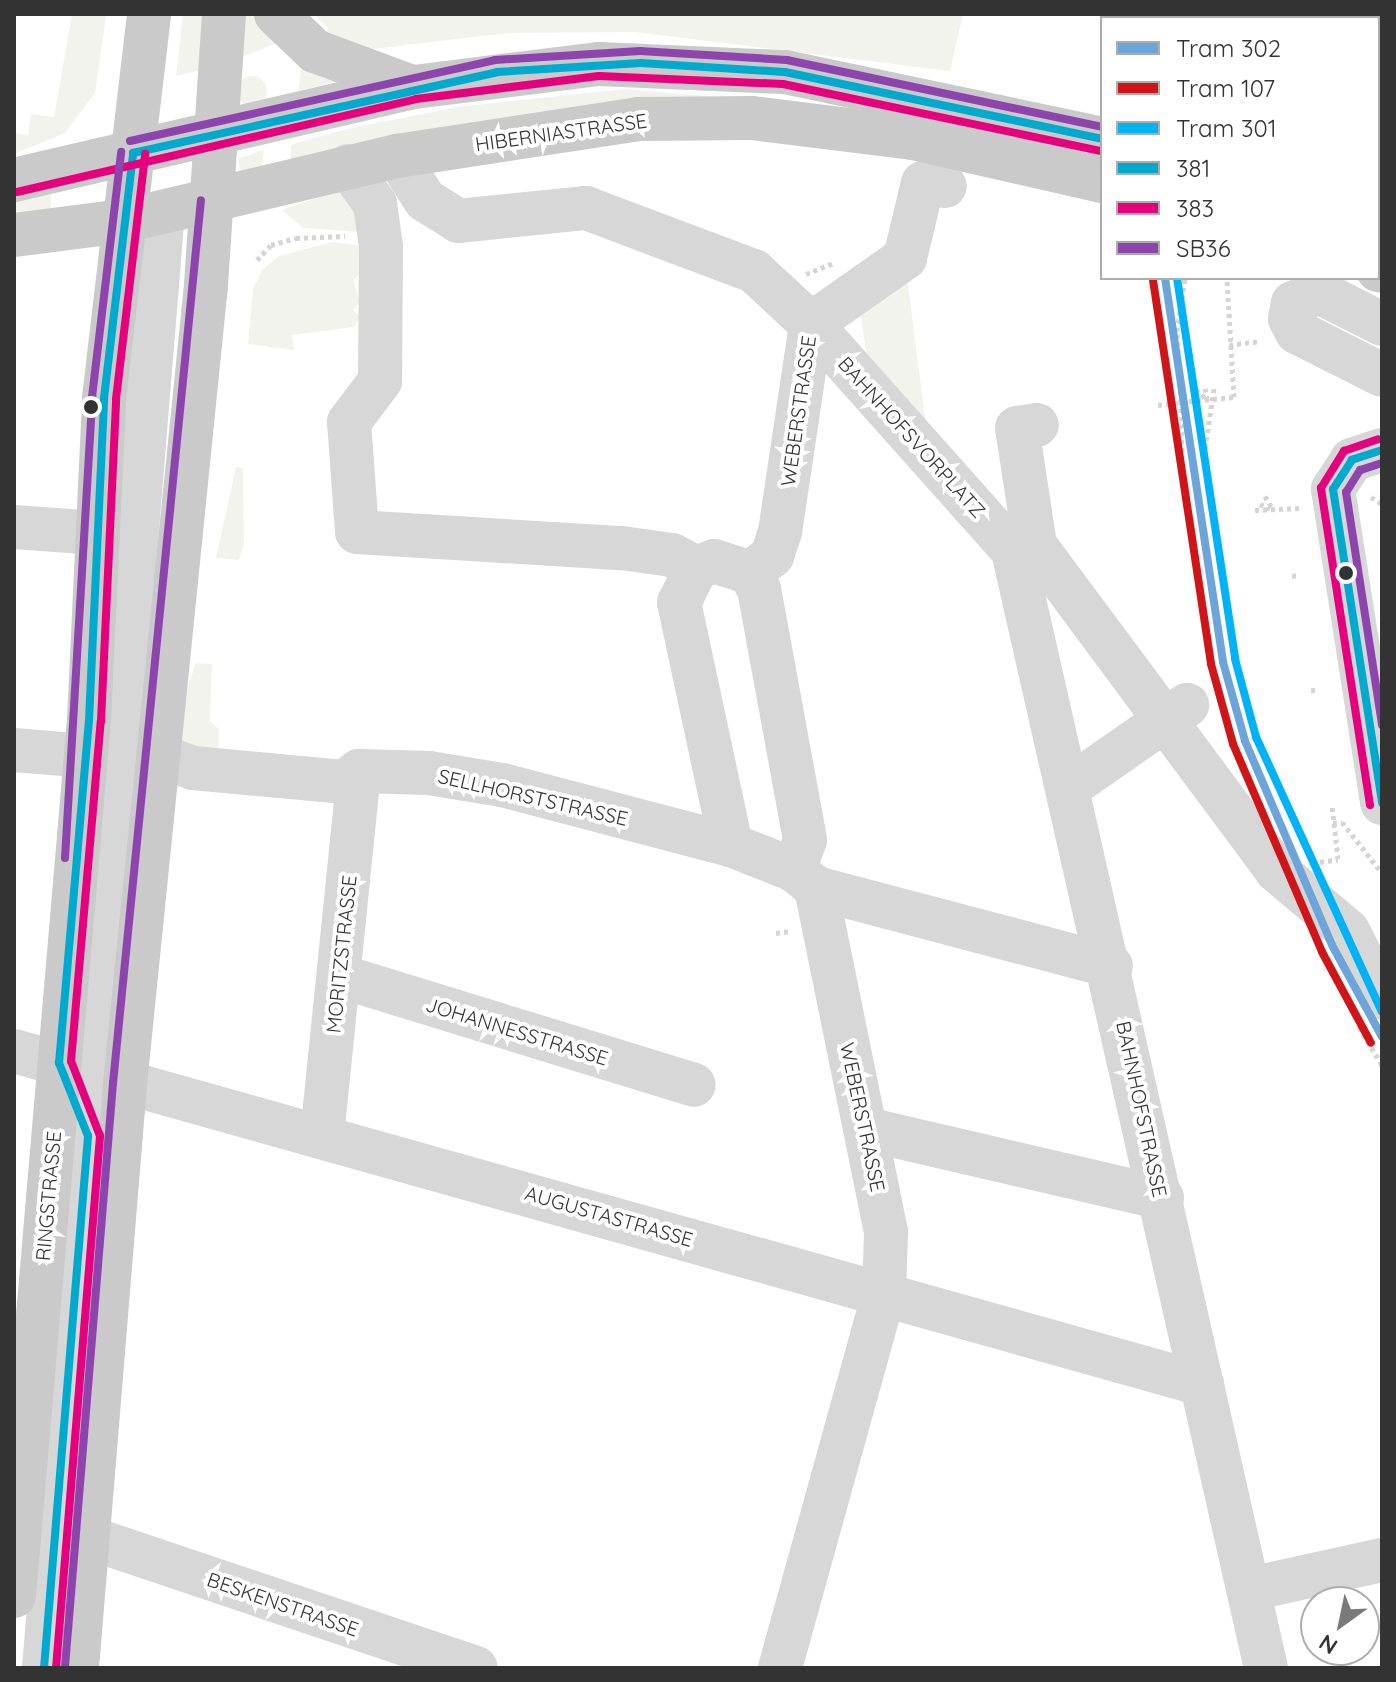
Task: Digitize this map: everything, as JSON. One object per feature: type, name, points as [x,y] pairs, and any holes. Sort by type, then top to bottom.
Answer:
[{"type":"main road","name":"RINGSTRASSE","points":[[14,1596],[92,1074],[113,744],[97,533],[144,217],[133,153],[149,14]]},
{"type":"main road","name":"RINGSTRASSE","points":[[77,1668],[90,1538],[92,1074],[113,744],[213,201],[224,14]]},
{"type":"main road","points":[[276,14],[324,56],[414,87]]},
{"type":"main road","points":[[14,180],[414,87],[497,72],[641,63],[785,72],[925,96],[1100,139]]},
{"type":"main road","name":"HIBERNIASTRASSE","points":[[14,235],[144,217],[397,156],[639,119],[752,118],[913,138],[1100,181]]},
{"type":"street","name":"WEBERSTRASSE","points":[[397,156],[425,200],[458,221],[586,208],[754,271],[811,324],[780,532],[772,556],[750,573],[800,800],[805,840],[805,879],[866,1129],[886,1233],[884,1293],[780,1668]]},
{"type":"street","points":[[348,166],[375,204],[381,246],[380,381],[349,422],[357,532],[657,551],[696,568]]},
{"type":"street","points":[[811,324],[905,258],[923,183],[945,186]]},
{"type":"street","points":[[113,744],[144,217]]},
{"type":"street","points":[[1382,324],[1319,292],[1293,303],[1290,319],[1297,332],[1382,375]]},
{"type":"street","name":"BAHNHOFSVORPLATZ","points":[[811,324],[1024,548],[1276,870],[1348,931],[1382,998]]},
{"type":"street","name":"BAHNHOFSVORPLATZ","points":[[1024,548],[1017,428],[1037,425]]},
{"type":"street","points":[[1382,450],[1352,460],[1333,489],[1382,803]]},
{"type":"street","points":[[14,527],[97,533]]},
{"type":"street","name":"BAHNHOFSTRASSE","points":[[1024,548],[1069,787],[1266,1668]]},
{"type":"street","points":[[731,845],[679,603],[696,568],[714,561],[750,573]]},
{"type":"street","points":[[1069,787],[1162,722]]},
{"type":"street","name":"SELLHORSTSTRASSE","points":[[14,750],[113,744],[193,768],[345,782],[359,771],[502,785],[731,845],[805,879],[1111,966]]},
{"type":"street","name":"MORITZSTRASSE","points":[[322,1136],[359,771]]},
{"type":"street","name":"JOHANNESSTRASSE","points":[[340,976],[694,1085]]},
{"type":"street","name":"AUGUSTASTRASSE","points":[[14,1051],[884,1293],[1137,1369],[1202,1384]]},
{"type":"street","points":[[44,1668],[92,1074]]},
{"type":"street","points":[[866,1129],[1162,1198]]},
{"type":"street","name":"BESKENSTRASSE","points":[[90,1538],[476,1668]]},
{"type":"street","points":[[1250,1589],[1382,1560]]},
{"type":"path","points":[[257,260],[271,245]]},
{"type":"path","points":[[1182,460],[1177,331],[1185,280]]},
{"type":"path","points":[[1158,405],[1234,397],[1227,280]]},
{"type":"path","points":[[1204,456],[1205,388]]},
{"type":"path","points":[[1207,400],[1214,388]]},
{"type":"path","points":[[1196,389],[1207,400]]},
{"type":"path","points":[[1265,496],[1278,511]]},
{"type":"path","points":[[1260,504],[1278,511]]},
{"type":"path","points":[[1255,510],[1278,511]]},
{"type":"path","points":[[1322,861],[1338,859],[1332,805]]},
{"type":"path","points":[[1333,823],[1342,822],[1382,873]]},
{"type":"shaded area","points":[[72,14],[106,16],[95,93],[65,133],[14,154],[14,133],[28,135],[31,114],[54,117]]},
{"type":"shaded area","points":[[183,14],[209,14],[202,70],[176,76]]},
{"type":"shaded area","points":[[242,14],[260,14],[282,41],[240,58]]},
{"type":"shaded area","points":[[313,14],[963,14],[950,71],[635,32],[507,33],[356,51],[324,40],[328,28]]},
{"type":"shaded area","points":[[303,58],[339,81],[298,91]]},
{"type":"shaded area","points":[[252,76],[263,80],[267,91],[263,102],[252,106],[241,102],[237,91],[241,80]]},
{"type":"shaded area","points":[[624,89],[849,108],[290,166],[291,145],[347,129],[458,107]]},
{"type":"shaded area","points":[[264,150],[261,175],[241,177],[238,159]]},
{"type":"shaded area","points":[[351,186],[359,232],[303,228],[282,210]]},
{"type":"shaded area","points":[[51,194],[51,210],[14,214],[14,200]]},
{"type":"shaded area","points":[[333,242],[362,246],[376,259],[353,280],[360,302],[353,310],[361,318],[353,327],[292,335],[294,350],[248,344],[253,288],[263,269],[279,256]]},
{"type":"shaded area","points":[[907,277],[926,425],[867,359],[860,309]]},
{"type":"shaded area","points":[[236,467],[243,468],[244,544],[239,560],[216,558]]},
{"type":"shaded area","points":[[196,663],[212,664],[210,721],[219,729],[218,759],[184,752],[178,714]]},
{"type":"railway","points":[[1118,14],[1126,16]]},
{"type":"tram line","name":"107","points":[[1153,280],[1211,664],[1233,744],[1322,952],[1371,1043]]},
{"type":"tram line","name":"302","points":[[1165,280],[1223,662],[1245,741],[1333,947],[1382,1037]]},
{"type":"tram line","name":"301","points":[[1177,280],[1235,659],[1256,737],[1382,1012]]},
{"type":"transit line","name":"SB36","points":[[130,141],[495,60],[640,51],[787,60],[1100,127]]},
{"type":"transit line","name":"381","points":[[133,153],[497,72],[641,63],[785,72],[1100,139]]},
{"type":"transit line","name":"383","points":[[17,192],[416,99],[599,76],[783,84],[1100,151]]},
{"type":"transit line","name":"SB36","points":[[65,858],[92,397],[121,152]]},
{"type":"transit line","name":"381","points":[[44,1668],[88,1136],[59,1063],[89,720],[104,398],[133,153]]},
{"type":"transit line","name":"383","points":[[56,1668],[100,1136],[71,1061],[101,721],[116,399],[145,154]]},
{"type":"transit line","name":"SB36","points":[[65,1667],[113,1083],[201,200]]},
{"type":"transit line","name":"383","points":[[1370,805],[1321,488],[1344,451],[1378,439]]},
{"type":"transit line","name":"381","points":[[1382,450],[1352,460],[1333,489],[1382,803]]},
{"type":"transit line","name":"SB36","points":[[1382,463],[1360,470],[1346,492],[1382,725]]}]
